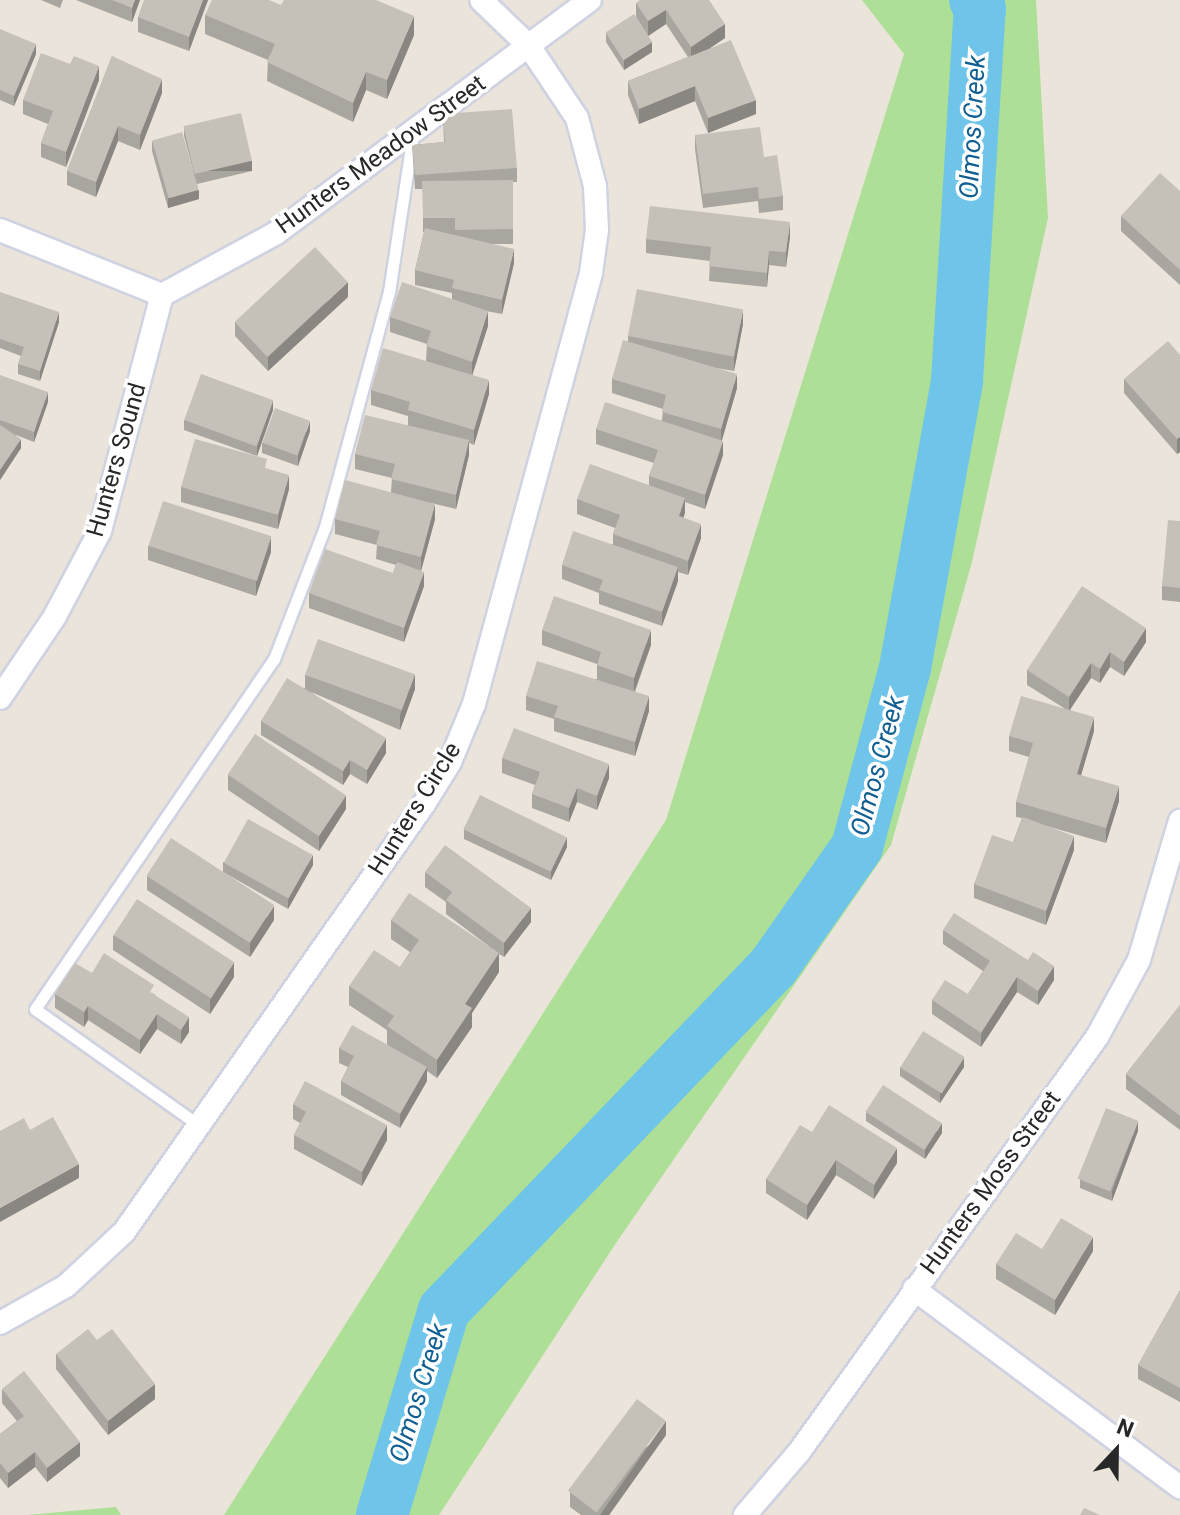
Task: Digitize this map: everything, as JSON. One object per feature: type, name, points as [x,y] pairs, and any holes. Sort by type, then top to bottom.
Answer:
[{"type":"street","name":"Hunters Circle","points":[[0,1323],[66,1286],[124,1232],[424,804],[450,762],[474,704],[591,273],[597,230],[595,186],[577,118],[529,46],[481,0]]},
{"type":"street","name":"Hunters Meadow Street","points":[[162,295],[276,233],[590,0]]},
{"type":"street","points":[[0,230],[162,295]]},
{"type":"street","name":"Hunters Sound","points":[[0,698],[55,616],[100,531],[162,295]]},
{"type":"street","name":"Hunters Moss Street","points":[[745,1515],[799,1452],[1120,1000],[1154,919],[1180,821]]},
{"type":"street","points":[[914,1289],[1180,1487]]},
{"type":"lane","points":[[200,1126],[35,1009],[274,659],[325,527],[389,292],[414,131]]},
{"type":"green space","points":[[862,0],[1036,0],[1048,218],[972,562],[891,845],[616,1243],[439,1515],[224,1515],[666,820],[904,54]]},
{"type":"green space","points":[[116,1507],[121,1515],[27,1515]]},
{"type":"building","points":[[112,0],[135,0],[132,8]]},
{"type":"building","points":[[144,0],[203,0],[189,37],[138,17]]},
{"type":"building","points":[[212,0],[269,0],[281,5],[284,0],[376,0],[414,16],[387,80],[366,72],[353,103],[267,62],[275,44],[205,15]]},
{"type":"building","points":[[640,0],[709,0],[725,24],[691,47],[666,10],[648,21],[636,3]]},
{"type":"building","points":[[634,14],[652,42],[623,60],[605,33]]},
{"type":"building","points":[[0,29],[36,44],[14,96],[0,90]]},
{"type":"building","points":[[731,40],[756,100],[708,118],[695,86],[639,109],[628,81]]},
{"type":"building","points":[[41,53],[70,64],[74,56],[99,66],[66,152],[41,143],[53,111],[23,100]]},
{"type":"building","points":[[112,56],[162,79],[140,135],[118,126],[96,182],[67,171]]},
{"type":"building","points":[[512,109],[517,168],[415,175],[412,145],[445,142],[443,114]]},
{"type":"building","points":[[241,113],[252,161],[195,174],[184,126]]},
{"type":"building","points":[[760,127],[764,157],[777,155],[783,196],[759,199],[758,187],[703,194],[695,135]]},
{"type":"building","points":[[182,132],[199,190],[169,198],[152,141]]},
{"type":"building","points":[[1160,173],[1180,191],[1180,270],[1121,216]]},
{"type":"building","points":[[513,180],[513,229],[455,230],[455,218],[423,218],[422,181]]},
{"type":"building","points":[[650,206],[790,222],[786,252],[769,251],[767,273],[709,266],[711,247],[646,239]]},
{"type":"building","points":[[425,228],[514,249],[502,300],[452,288],[454,280],[415,270]]},
{"type":"building","points":[[315,247],[348,282],[267,357],[235,322]]},
{"type":"building","points":[[402,282],[488,311],[472,362],[426,346],[431,331],[390,317]]},
{"type":"building","points":[[637,289],[743,310],[734,357],[628,336]]},
{"type":"building","points":[[0,292],[59,312],[40,371],[18,364],[24,347],[0,339]]},
{"type":"building","points":[[623,340],[737,374],[721,429],[662,412],[666,395],[612,379]]},
{"type":"building","points":[[1168,341],[1180,355],[1180,437],[1177,439],[1124,379]]},
{"type":"building","points":[[383,348],[489,380],[474,430],[408,410],[410,402],[371,390]]},
{"type":"building","points":[[201,374],[273,400],[257,446],[184,420]]},
{"type":"building","points":[[0,375],[48,392],[34,432],[0,420]]},
{"type":"building","points":[[605,402],[723,441],[705,495],[649,476],[658,450],[596,429]]},
{"type":"building","points":[[275,408],[310,421],[297,455],[262,443]]},
{"type":"building","points":[[365,415],[469,440],[456,495],[391,479],[395,464],[355,454]]},
{"type":"building","points":[[0,425],[21,439],[0,470]]},
{"type":"building","points":[[195,439],[267,459],[265,468],[289,475],[278,515],[181,487]]},
{"type":"building","points":[[590,464],[685,498],[679,516],[701,524],[688,561],[613,534],[620,515],[577,499]]},
{"type":"building","points":[[345,480],[435,504],[421,557],[376,545],[380,531],[335,519]]},
{"type":"building","points":[[163,501],[271,536],[257,581],[148,546]]},
{"type":"building","points":[[1168,520],[1180,521],[1180,588],[1162,586]]},
{"type":"building","points":[[573,531],[678,567],[662,612],[599,590],[603,580],[562,565]]},
{"type":"building","points":[[325,549],[393,573],[397,562],[424,572],[404,628],[309,593]]},
{"type":"building","points":[[1082,586],[1146,628],[1124,662],[1110,652],[1100,669],[1091,663],[1069,697],[1027,670]]},
{"type":"building","points":[[554,596],[651,630],[634,678],[597,665],[601,652],[542,630]]},
{"type":"building","points":[[318,639],[415,674],[402,710],[305,675]]},
{"type":"building","points":[[537,661],[649,696],[635,742],[554,717],[558,706],[526,696]]},
{"type":"building","points":[[287,678],[386,738],[367,770],[350,760],[343,771],[261,721]]},
{"type":"building","points":[[1021,696],[1094,717],[1077,774],[1119,786],[1106,828],[1016,802],[1033,743],[1009,736]]},
{"type":"building","points":[[514,728],[609,764],[597,796],[577,788],[569,808],[532,794],[540,772],[502,758]]},
{"type":"building","points":[[255,734],[346,796],[319,836],[228,775]]},
{"type":"building","points":[[480,795],[567,838],[551,872],[463,829]]},
{"type":"building","points":[[1023,817],[1074,836],[1046,911],[974,884],[992,835],[1013,842]]},
{"type":"building","points":[[248,819],[313,855],[288,899],[224,863]]},
{"type":"building","points":[[171,838],[274,905],[250,943],[146,876]]},
{"type":"building","points":[[445,845],[531,908],[504,943],[446,900],[452,892],[425,872]]},
{"type":"building","points":[[409,893],[499,953],[465,1004],[472,1008],[437,1060],[387,1026],[394,1016],[349,986],[374,950],[400,967],[419,940],[391,920]]},
{"type":"building","points":[[137,899],[234,962],[211,998],[114,935]]},
{"type":"building","points":[[954,913],[1028,960],[1033,952],[1054,966],[1038,991],[1017,977],[981,1033],[932,1000],[945,980],[968,994],[990,961],[943,930]]},
{"type":"building","points":[[104,953],[154,985],[150,992],[189,1017],[181,1030],[157,1014],[140,1040],[88,1006],[84,1012],[55,994],[75,963],[92,973]]},
{"type":"building","points":[[1180,1005],[1180,1116],[1126,1074]]},
{"type":"building","points":[[352,1025],[427,1067],[400,1114],[341,1081],[354,1056],[339,1048]]},
{"type":"building","points":[[923,1031],[965,1057],[942,1093],[900,1067]]},
{"type":"building","points":[[305,1081],[387,1125],[362,1172],[294,1135],[306,1112],[293,1104]]},
{"type":"building","points":[[883,1085],[942,1123],[924,1150],[866,1112]]},
{"type":"building","points":[[829,1105],[897,1148],[874,1185],[836,1160],[807,1205],[766,1179],[800,1125],[812,1132]]},
{"type":"building","points":[[1106,1108],[1138,1121],[1110,1192],[1078,1178]]},
{"type":"building","points":[[53,1117],[79,1164],[0,1208],[0,1131],[24,1118],[30,1130]]},
{"type":"building","points":[[1061,1218],[1093,1237],[1055,1300],[996,1264],[1016,1233],[1042,1249]]},
{"type":"building","points":[[1180,1290],[1180,1388],[1138,1365]]},
{"type":"building","points":[[88,1329],[97,1340],[112,1329],[155,1384],[108,1421],[56,1354]]},
{"type":"building","points":[[24,1371],[80,1442],[47,1468],[35,1452],[8,1473],[0,1463],[0,1434],[24,1416],[2,1389]]},
{"type":"building","points":[[637,1399],[666,1421],[597,1513],[568,1491]]},
{"type":"building","points":[[1084,1508],[1100,1515],[1080,1515]]},
{"type":"waterway","name":"Olmos Creek","points":[[382,1515],[444,1310],[773,967],[857,847],[905,668],[957,381],[980,9],[975,0]]}]
